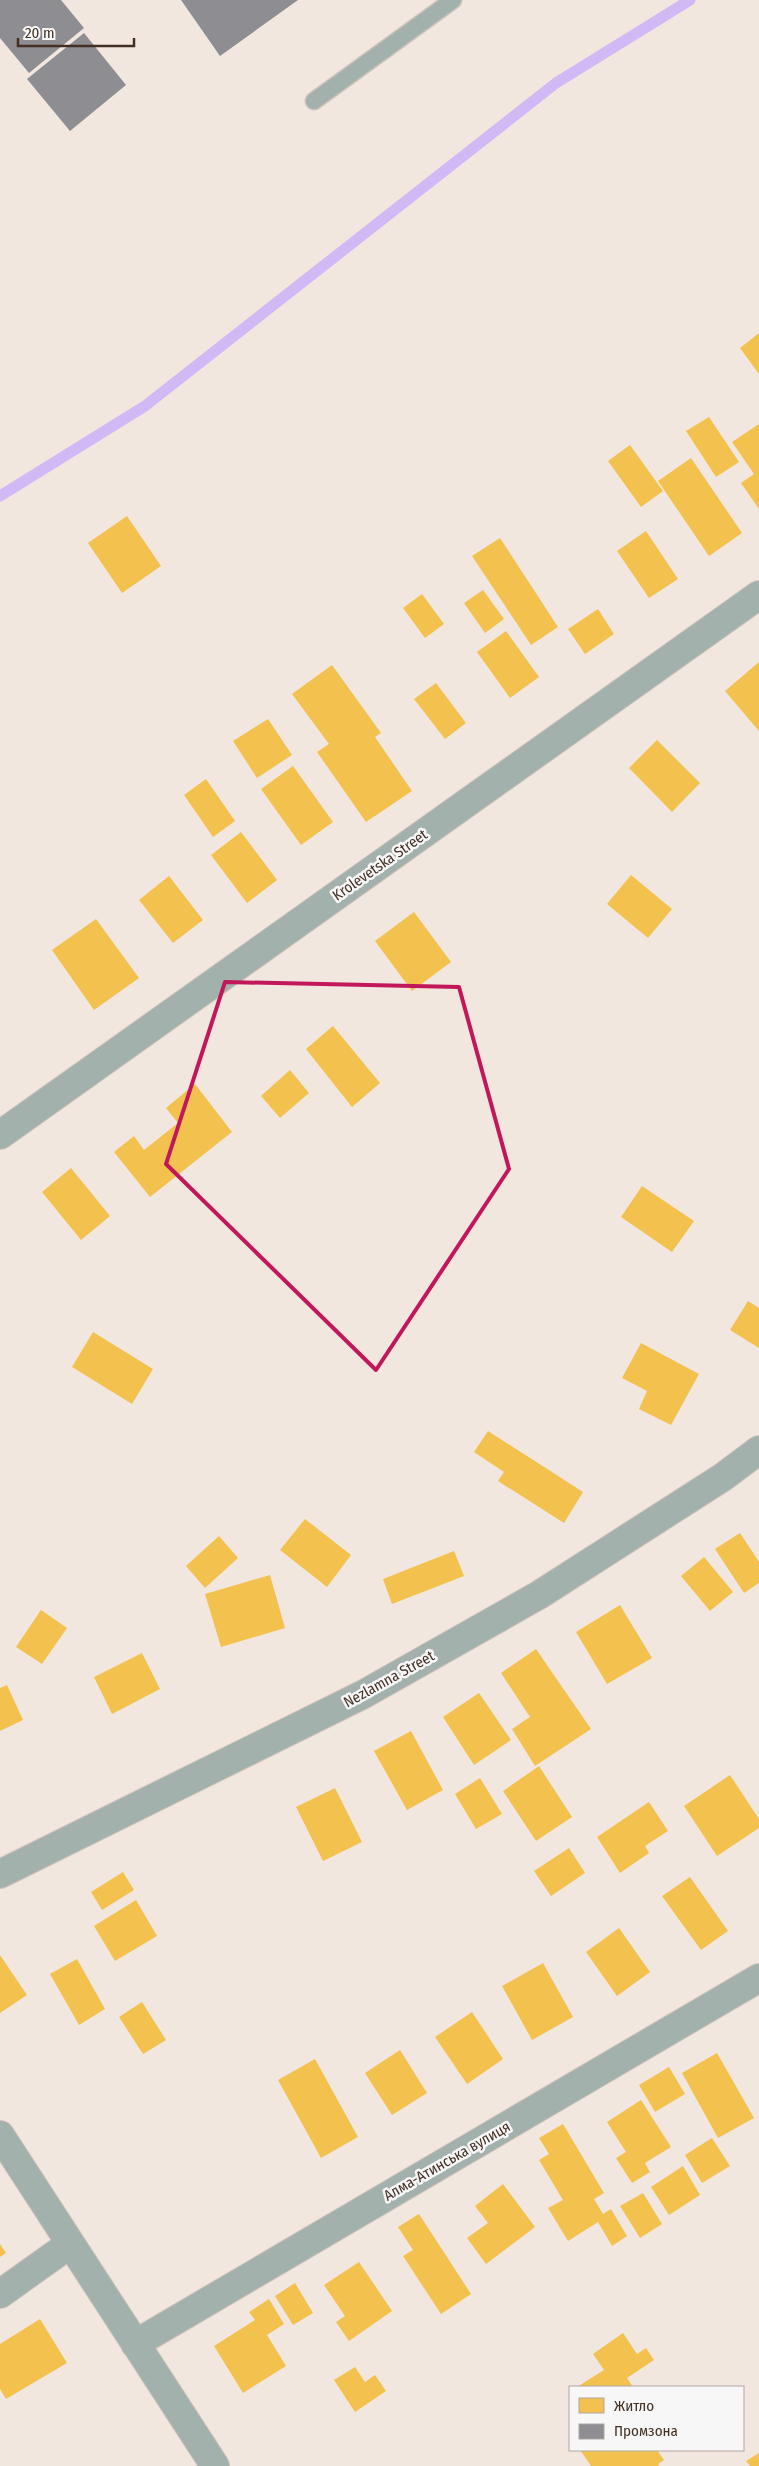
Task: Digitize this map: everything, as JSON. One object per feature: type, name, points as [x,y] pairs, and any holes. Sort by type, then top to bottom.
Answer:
[{"type":"street","name":"Krolevetska Street","points":[[0,1135],[759,595]]},
{"type":"street","name":"Nezlamna Street","points":[[0,1874],[364,1694],[539,1594],[723,1477],[759,1450]]},
{"type":"street","name":"Алма-Атинська вулиця","points":[[135,2344],[759,1978]]},
{"type":"street","points":[[0,2135],[216,2466]]},
{"type":"street","points":[[0,2294],[70,2244]]},
{"type":"lane","points":[[314,101],[453,0]]},
{"type":"highlighted area","points":[[225,982],[459,987],[509,1169],[376,1370],[166,1164]]},
{"type":"building: Житло","points":[[759,333],[759,374],[740,348]]},
{"type":"building: Житло","points":[[709,417],[739,462],[716,477],[686,431]]},
{"type":"building: Житло","points":[[759,424],[759,509],[741,483],[754,474],[732,442]]},
{"type":"building: Житло","points":[[630,445],[663,491],[641,507],[608,461]]},
{"type":"building: Житло","points":[[691,458],[742,533],[709,556],[658,481]]},
{"type":"building: Житло","points":[[127,516],[161,566],[122,593],[88,543]]},
{"type":"building: Житло","points":[[646,531],[678,579],[649,598],[617,551]]},
{"type":"building: Житло","points":[[500,538],[558,627],[531,645],[472,556]]},
{"type":"building: Житло","points":[[483,590],[504,619],[485,633],[464,603]]},
{"type":"building: Житло","points":[[422,594],[444,624],[425,638],[403,608]]},
{"type":"building: Житло","points":[[598,609],[614,634],[585,654],[568,629]]},
{"type":"building: Житло","points":[[506,631],[539,677],[510,698],[477,652]]},
{"type":"building: Житло","points":[[759,662],[759,731],[725,691]]},
{"type":"building: Житло","points":[[332,665],[381,733],[375,737],[412,791],[366,822],[317,752],[329,744],[292,694]]},
{"type":"building: Житло","points":[[436,683],[466,723],[445,739],[414,699]]},
{"type":"building: Житло","points":[[268,719],[292,755],[257,778],[233,741]]},
{"type":"building: Житло","points":[[657,740],[700,783],[672,812],[629,768]]},
{"type":"building: Житло","points":[[293,766],[333,822],[301,845],[261,789]]},
{"type":"building: Житло","points":[[206,779],[235,821],[213,837],[184,795]]},
{"type":"building: Житло","points":[[241,832],[277,880],[247,903],[211,855]]},
{"type":"building: Житло","points":[[631,875],[672,909],[648,938],[607,904]]},
{"type":"building: Житло","points":[[169,876],[203,920],[173,943],[139,900]]},
{"type":"building: Житло","points":[[414,912],[451,962],[412,991],[375,941]]},
{"type":"building: Житло","points":[[96,919],[139,978],[94,1010],[52,950]]},
{"type":"building: Житло","points":[[333,1026],[380,1083],[352,1107],[306,1049]]},
{"type":"building: Житло","points":[[290,1070],[309,1093],[280,1118],[261,1096]]},
{"type":"building: Житло","points":[[195,1084],[232,1132],[150,1197],[114,1152],[134,1136],[144,1150],[178,1123],[166,1108]]},
{"type":"building: Житло","points":[[71,1168],[110,1216],[81,1240],[42,1192]]},
{"type":"building: Житло","points":[[642,1186],[694,1221],[672,1252],[621,1217]]},
{"type":"building: Житло","points":[[748,1301],[759,1308],[759,1348],[730,1330]]},
{"type":"building: Житло","points":[[93,1332],[153,1369],[132,1404],[72,1367]]},
{"type":"building: Житло","points":[[641,1343],[699,1374],[671,1425],[639,1409],[647,1391],[622,1378]]},
{"type":"building: Житло","points":[[488,1431],[583,1492],[564,1523],[498,1481],[504,1472],[474,1452]]},
{"type":"building: Житло","points":[[305,1519],[351,1555],[327,1587],[280,1550]]},
{"type":"building: Житло","points":[[740,1533],[759,1562],[759,1583],[744,1593],[715,1549]]},
{"type":"building: Житло","points":[[219,1536],[238,1558],[205,1588],[186,1566]]},
{"type":"building: Житло","points":[[454,1551],[464,1576],[392,1604],[383,1579]]},
{"type":"building: Житло","points":[[704,1557],[733,1592],[710,1611],[681,1576]]},
{"type":"building: Житло","points":[[270,1575],[285,1628],[221,1647],[205,1594]]},
{"type":"building: Житло","points":[[620,1605],[652,1658],[607,1684],[576,1632]]},
{"type":"building: Житло","points":[[41,1610],[67,1628],[42,1664],[16,1647]]},
{"type":"building: Житло","points":[[536,1649],[591,1729],[535,1766],[512,1729],[530,1717],[501,1673]]},
{"type":"building: Житло","points":[[142,1653],[160,1689],[112,1714],[94,1677]]},
{"type":"building: Житло","points":[[7,1685],[23,1720],[0,1731],[0,1688]]},
{"type":"building: Житло","points":[[479,1693],[511,1740],[474,1765],[443,1717]]},
{"type":"building: Житло","points":[[411,1731],[443,1790],[407,1810],[374,1751]]},
{"type":"building: Житло","points":[[539,1766],[572,1817],[536,1841],[503,1791]]},
{"type":"building: Житло","points":[[730,1775],[759,1819],[759,1828],[717,1856],[684,1806]]},
{"type":"building: Житло","points":[[480,1778],[502,1814],[476,1829],[455,1794]]},
{"type":"building: Житло","points":[[335,1788],[362,1842],[323,1861],[296,1807]]},
{"type":"building: Житло","points":[[649,1802],[668,1831],[645,1846],[649,1853],[620,1873],[597,1837]]},
{"type":"building: Житло","points":[[569,1848],[585,1873],[551,1896],[534,1871]]},
{"type":"building: Житло","points":[[123,1872],[134,1890],[102,1910],[91,1892]]},
{"type":"building: Житло","points":[[690,1877],[728,1931],[701,1950],[662,1896]]},
{"type":"building: Житло","points":[[136,1900],[157,1936],[115,1961],[94,1926]]},
{"type":"building: Житло","points":[[619,1928],[650,1972],[617,1996],[586,1952]]},
{"type":"building: Житло","points":[[0,1955],[27,1995],[0,2013]]},
{"type":"building: Житло","points":[[77,1959],[105,2009],[79,2025],[50,1974]]},
{"type":"building: Житло","points":[[543,1963],[573,2017],[532,2040],[502,1986]]},
{"type":"building: Житло","points":[[142,2002],[166,2040],[143,2054],[119,2017]]},
{"type":"building: Житло","points":[[472,2012],[503,2059],[467,2084],[435,2037]]},
{"type":"building: Житло","points":[[400,2050],[427,2093],[392,2115],[365,2073]]},
{"type":"building: Житло","points":[[717,2053],[754,2118],[718,2138],[682,2073]]},
{"type":"building: Житло","points":[[315,2059],[358,2137],[321,2158],[278,2080]]},
{"type":"building: Житло","points":[[669,2067],[685,2094],[655,2112],[639,2085]]},
{"type":"building: Житло","points":[[641,2100],[671,2147],[645,2163],[650,2172],[632,2183],[616,2158],[626,2152],[607,2122]]},
{"type":"building: Житло","points":[[563,2124],[604,2193],[594,2199],[603,2214],[611,2209],[627,2236],[612,2246],[598,2222],[568,2241],[548,2208],[563,2200],[539,2160],[549,2154],[539,2138]]},
{"type":"building: Житло","points":[[712,2138],[730,2166],[702,2183],[685,2155]]},
{"type":"building: Житло","points":[[683,2166],[700,2195],[669,2215],[651,2187]]},
{"type":"building: Житло","points":[[503,2184],[535,2227],[486,2264],[467,2238],[488,2223],[475,2206]]},
{"type":"building: Житло","points":[[643,2193],[662,2224],[640,2238],[620,2206]]},
{"type":"building: Житло","points":[[419,2214],[471,2294],[441,2314],[403,2256],[413,2250],[398,2227]]},
{"type":"building: Житло","points":[[0,2244],[6,2253],[0,2257]]},
{"type":"building: Житло","points":[[359,2262],[392,2311],[349,2341],[336,2322],[345,2316],[324,2285]]},
{"type":"building: Житло","points":[[295,2283],[313,2313],[293,2325],[275,2296]]},
{"type":"building: Житло","points":[[269,2299],[284,2324],[267,2335],[286,2366],[243,2393],[214,2346],[255,2320],[249,2312]]},
{"type":"building: Житло","points":[[40,2319],[67,2363],[6,2399],[0,2389],[0,2344]]},
{"type":"building: Житло","points":[[623,2333],[637,2354],[646,2348],[654,2360],[627,2378],[632,2386],[579,2386],[604,2370],[593,2354]]},
{"type":"building: Житло","points":[[355,2367],[365,2382],[375,2375],[386,2391],[355,2412],[334,2380]]},
{"type":"building: Житло","points":[[581,2451],[658,2451],[664,2460],[658,2464],[659,2466],[591,2466]]},
{"type":"building: Житло","points":[[759,2453],[759,2466],[750,2466],[746,2461]]},
{"type":"building: Промзона","points":[[0,0],[61,0],[84,28],[29,73],[0,38]]},
{"type":"building: Промзона","points":[[181,0],[298,0],[220,56]]},
{"type":"building: Промзона","points":[[84,33],[126,85],[70,131],[27,79]]},
{"type":"waterway","points":[[0,496],[145,406],[556,83],[690,0]]}]
